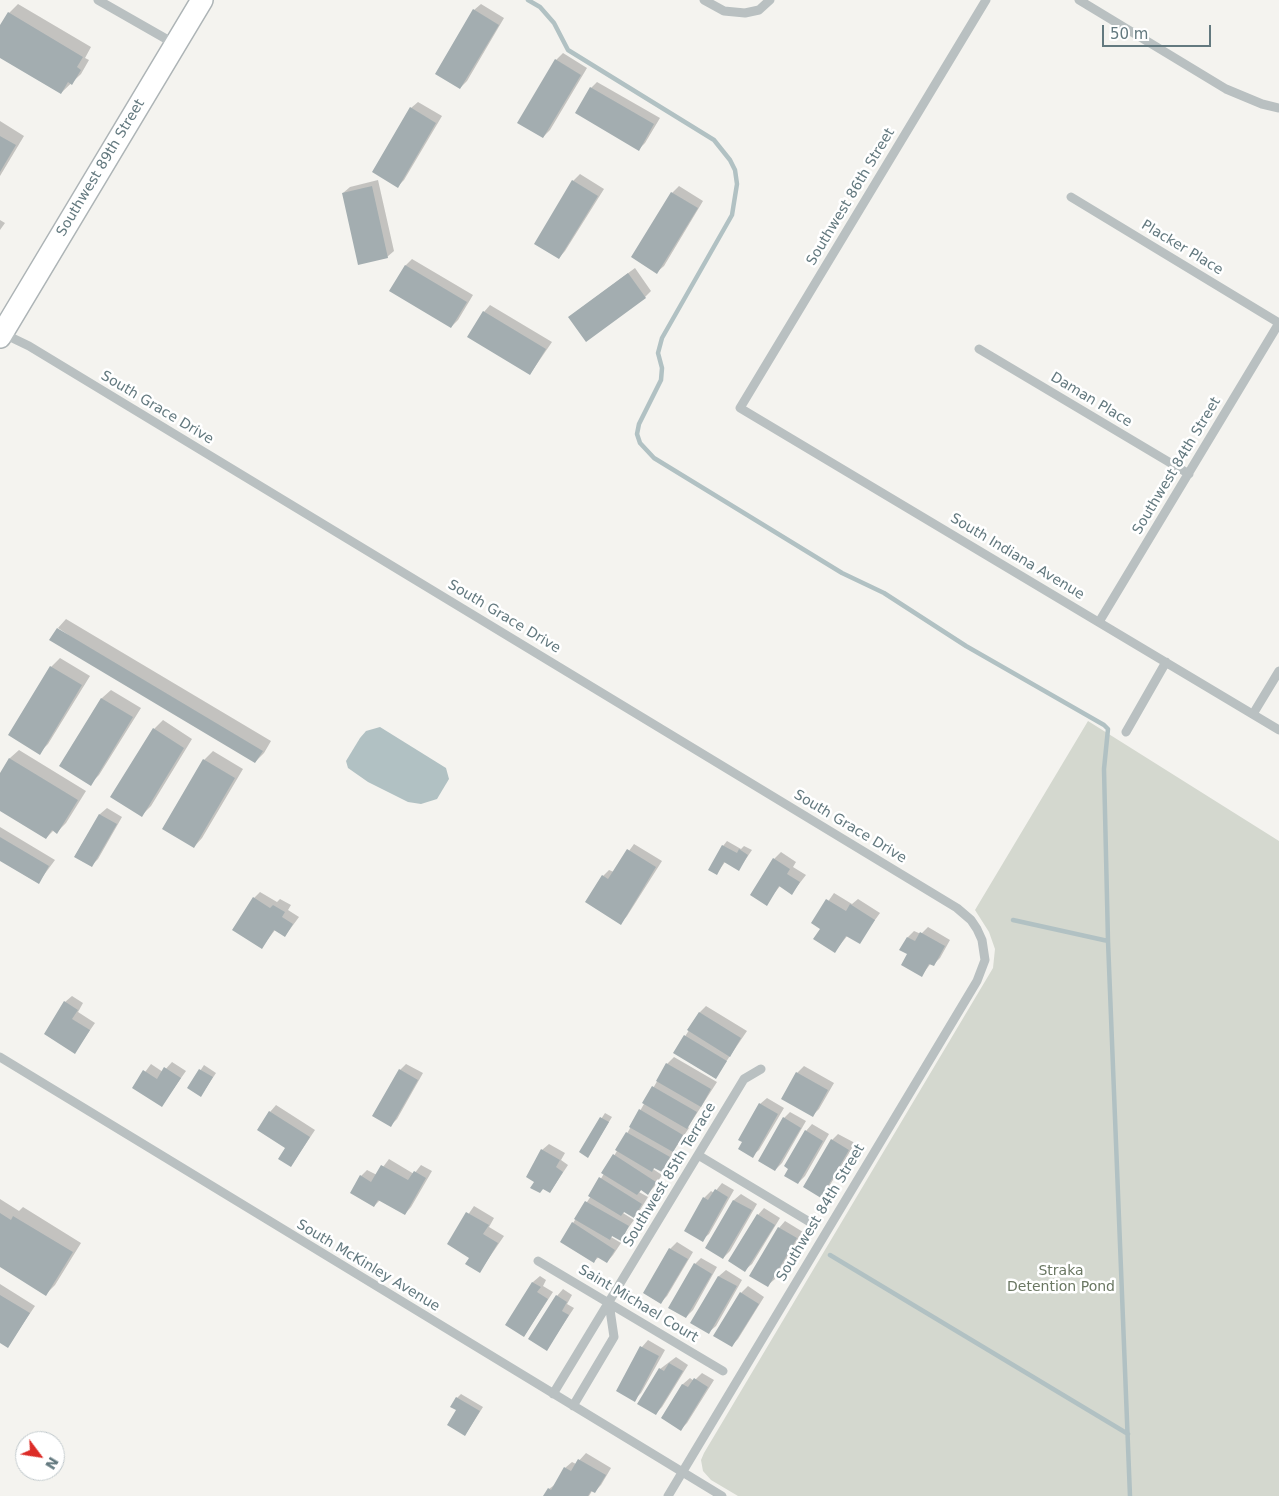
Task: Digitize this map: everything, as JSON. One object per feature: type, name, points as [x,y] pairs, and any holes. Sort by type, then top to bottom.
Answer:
[{"type":"main road","name":"Southwest 89th Street","points":[[1,334],[202,0]]},
{"type":"street","points":[[98,0],[175,44]]},
{"type":"street","points":[[704,0],[724,10],[745,13],[759,10],[770,0]]},
{"type":"street","name":"Southwest 86th Street","points":[[740,408],[986,0]]},
{"type":"street","points":[[1079,0],[1226,89],[1262,104],[1279,108]]},
{"type":"street","name":"Placker Place","points":[[1071,197],[1279,323]]},
{"type":"street","name":"Southwest 84th Street","points":[[1099,622],[1279,323]]},
{"type":"street","name":"South Grace Drive","points":[[1,334],[29,346],[956,908],[971,920],[982,940]]},
{"type":"street","name":"Daman Place","points":[[979,349],[1188,474]]},
{"type":"street","name":"South Indiana Avenue","points":[[740,408],[1279,730]]},
{"type":"street","points":[[1126,732],[1166,662]]},
{"type":"street","points":[[1253,714],[1279,671]]},
{"type":"street","name":"Southwest 84th Street","points":[[668,1496],[977,981],[985,960],[982,940]]},
{"type":"street","name":"South McKinley Avenue","points":[[0,1057],[722,1496]]},
{"type":"street","name":"Southwest 85th Terrace","points":[[553,1394],[591,1328],[609,1303],[744,1079],[761,1069]]},
{"type":"street","points":[[698,1155],[808,1221]]},
{"type":"street","name":"Saint Michael Court","points":[[538,1261],[723,1371]]},
{"type":"street","points":[[573,1406],[614,1337],[609,1303]]},
{"type":"green space","name":"Straka Detention Pond","points":[[1088,721],[1279,841],[1279,1496],[738,1496],[711,1480],[703,1471],[701,1460],[704,1453],[993,968],[995,949],[989,932],[975,910]]},
{"type":"shaded area","points":[[380,727],[446,768],[449,779],[437,799],[421,804],[408,802],[368,782],[348,768],[346,761],[360,738],[366,731]]},
{"type":"building","points":[[473,9],[499,25],[460,89],[435,74]]},
{"type":"building","points":[[8,12],[83,57],[77,67],[81,70],[72,85],[68,82],[61,94],[0,58],[0,25]]},
{"type":"building","points":[[555,59],[581,75],[543,138],[517,123]]},
{"type":"building","points":[[590,87],[654,124],[639,151],[575,113]]},
{"type":"building","points":[[410,107],[436,123],[398,188],[372,172]]},
{"type":"building","points":[[0,136],[16,145],[0,172]]},
{"type":"building","points":[[572,180],[598,196],[559,259],[534,244]]},
{"type":"building","points":[[372,186],[388,258],[358,265],[342,193]]},
{"type":"building","points":[[671,192],[698,208],[657,274],[631,257]]},
{"type":"building","points":[[405,265],[467,302],[451,328],[389,291]]},
{"type":"building","points":[[628,273],[646,298],[586,342],[568,317]]},
{"type":"building","points":[[483,311],[546,349],[530,375],[467,337]]},
{"type":"building","points":[[57,628],[263,751],[255,763],[49,640]]},
{"type":"building","points":[[50,666],[82,685],[40,755],[8,735]]},
{"type":"building","points":[[101,698],[133,717],[91,786],[59,766]]},
{"type":"building","points":[[153,728],[184,748],[142,817],[110,797]]},
{"type":"building","points":[[9,758],[78,800],[57,834],[52,830],[46,839],[0,811],[0,773]]},
{"type":"building","points":[[203,759],[235,778],[194,848],[162,829]]},
{"type":"building","points":[[99,814],[117,824],[92,867],[74,857]]},
{"type":"building","points":[[0,837],[49,866],[39,884],[0,861]]},
{"type":"building","points":[[722,845],[737,853],[739,849],[748,855],[739,871],[724,862],[717,875],[708,870]]},
{"type":"building","points":[[627,849],[656,867],[621,925],[585,902],[602,875],[608,879]]},
{"type":"building","points":[[773,858],[790,869],[787,874],[800,882],[792,895],[779,886],[767,906],[750,895]]},
{"type":"building","points":[[253,897],[270,908],[273,905],[285,912],[282,917],[293,924],[285,937],[274,930],[262,949],[232,930]]},
{"type":"building","points":[[826,899],[846,911],[850,904],[875,920],[860,944],[846,936],[835,953],[813,939],[820,929],[811,923]]},
{"type":"building","points":[[920,932],[945,946],[934,966],[929,964],[922,977],[901,965],[907,954],[899,950],[907,937],[915,941]]},
{"type":"building","points":[[64,1001],[78,1010],[72,1019],[90,1030],[75,1054],[44,1034]]},
{"type":"building","points":[[699,1012],[741,1038],[730,1057],[687,1030]]},
{"type":"building","points":[[684,1035],[727,1061],[716,1079],[673,1053]]},
{"type":"building","points":[[666,1063],[711,1089],[701,1107],[656,1081]]},
{"type":"building","points":[[164,1067],[181,1078],[162,1107],[132,1088],[143,1070],[157,1079]]},
{"type":"building","points":[[199,1069],[213,1077],[201,1097],[187,1088]]},
{"type":"building","points":[[399,1069],[418,1080],[391,1127],[372,1116]]},
{"type":"building","points":[[796,1072],[828,1090],[813,1117],[781,1099]]},
{"type":"building","points":[[652,1086],[697,1112],[687,1129],[642,1103]]},
{"type":"building","points":[[759,1103],[778,1114],[753,1158],[738,1149],[742,1142],[738,1140]]},
{"type":"building","points":[[639,1109],[683,1135],[673,1152],[629,1127]]},
{"type":"building","points":[[269,1111],[310,1137],[291,1167],[278,1159],[285,1148],[257,1130]]},
{"type":"building","points":[[600,1117],[609,1122],[588,1158],[579,1152]]},
{"type":"building","points":[[783,1117],[801,1128],[775,1171],[758,1161]]},
{"type":"building","points":[[805,1130],[823,1141],[798,1184],[784,1176],[788,1169],[784,1166]]},
{"type":"building","points":[[626,1132],[670,1157],[662,1172],[654,1168],[652,1172],[615,1150]]},
{"type":"building","points":[[831,1139],[849,1150],[821,1198],[803,1187]]},
{"type":"building","points":[[541,1149],[560,1160],[556,1167],[563,1172],[550,1193],[543,1189],[540,1193],[530,1188],[534,1182],[526,1177]]},
{"type":"building","points":[[613,1154],[656,1182],[648,1195],[641,1190],[637,1195],[601,1173]]},
{"type":"building","points":[[381,1165],[408,1180],[414,1171],[426,1178],[405,1215],[378,1200],[374,1207],[350,1193],[360,1175],[371,1182]]},
{"type":"building","points":[[599,1177],[642,1204],[634,1218],[624,1212],[621,1216],[588,1196]]},
{"type":"building","points":[[715,1189],[728,1197],[703,1242],[684,1231],[703,1197],[708,1200]]},
{"type":"building","points":[[733,1200],[752,1210],[723,1259],[705,1248]]},
{"type":"building","points":[[585,1201],[629,1226],[621,1241],[612,1236],[610,1240],[574,1219]]},
{"type":"building","points":[[466,1212],[489,1225],[483,1234],[498,1243],[480,1273],[465,1264],[469,1258],[447,1244]]},
{"type":"building","points":[[0,1213],[11,1220],[13,1216],[73,1252],[46,1296],[0,1267]]},
{"type":"building","points":[[757,1214],[775,1225],[745,1272],[728,1261]]},
{"type":"building","points":[[572,1222],[615,1250],[607,1263],[597,1257],[594,1263],[560,1242]]},
{"type":"building","points":[[778,1227],[797,1238],[768,1287],[749,1276]]},
{"type":"building","points":[[669,1248],[688,1259],[661,1304],[643,1293]]},
{"type":"building","points":[[694,1263],[712,1274],[686,1318],[668,1308]]},
{"type":"building","points":[[718,1276],[737,1286],[709,1334],[690,1323]]},
{"type":"building","points":[[532,1282],[541,1287],[537,1292],[548,1299],[524,1337],[505,1325]]},
{"type":"building","points":[[740,1292],[759,1304],[732,1347],[713,1336]]},
{"type":"building","points":[[0,1295],[30,1313],[8,1348],[0,1343]]},
{"type":"building","points":[[556,1295],[567,1302],[562,1311],[569,1315],[547,1351],[528,1339]]},
{"type":"building","points":[[640,1346],[659,1356],[635,1402],[616,1391]]},
{"type":"building","points":[[669,1363],[683,1371],[656,1415],[637,1404],[659,1368],[664,1371]]},
{"type":"building","points":[[694,1378],[708,1387],[681,1431],[661,1418],[682,1384],[688,1387]]},
{"type":"building","points":[[456,1397],[480,1411],[465,1436],[447,1425],[456,1410],[450,1407]]},
{"type":"building","points":[[578,1459],[606,1475],[595,1493],[591,1491],[588,1496],[543,1496],[548,1488],[551,1490],[564,1467],[571,1471]]},
{"type":"waterway","points":[[528,0],[540,7],[554,23],[568,50],[714,140],[730,160],[735,170],[737,184],[732,215],[662,338],[658,353],[662,368],[661,380],[639,424],[637,434],[640,443],[654,458],[842,573],[884,593],[966,646],[1108,729],[1104,769],[1108,941],[1130,1496]]},
{"type":"waterway","points":[[1013,920],[1108,941]]},
{"type":"waterway","points":[[830,1255],[1128,1434]]}]
